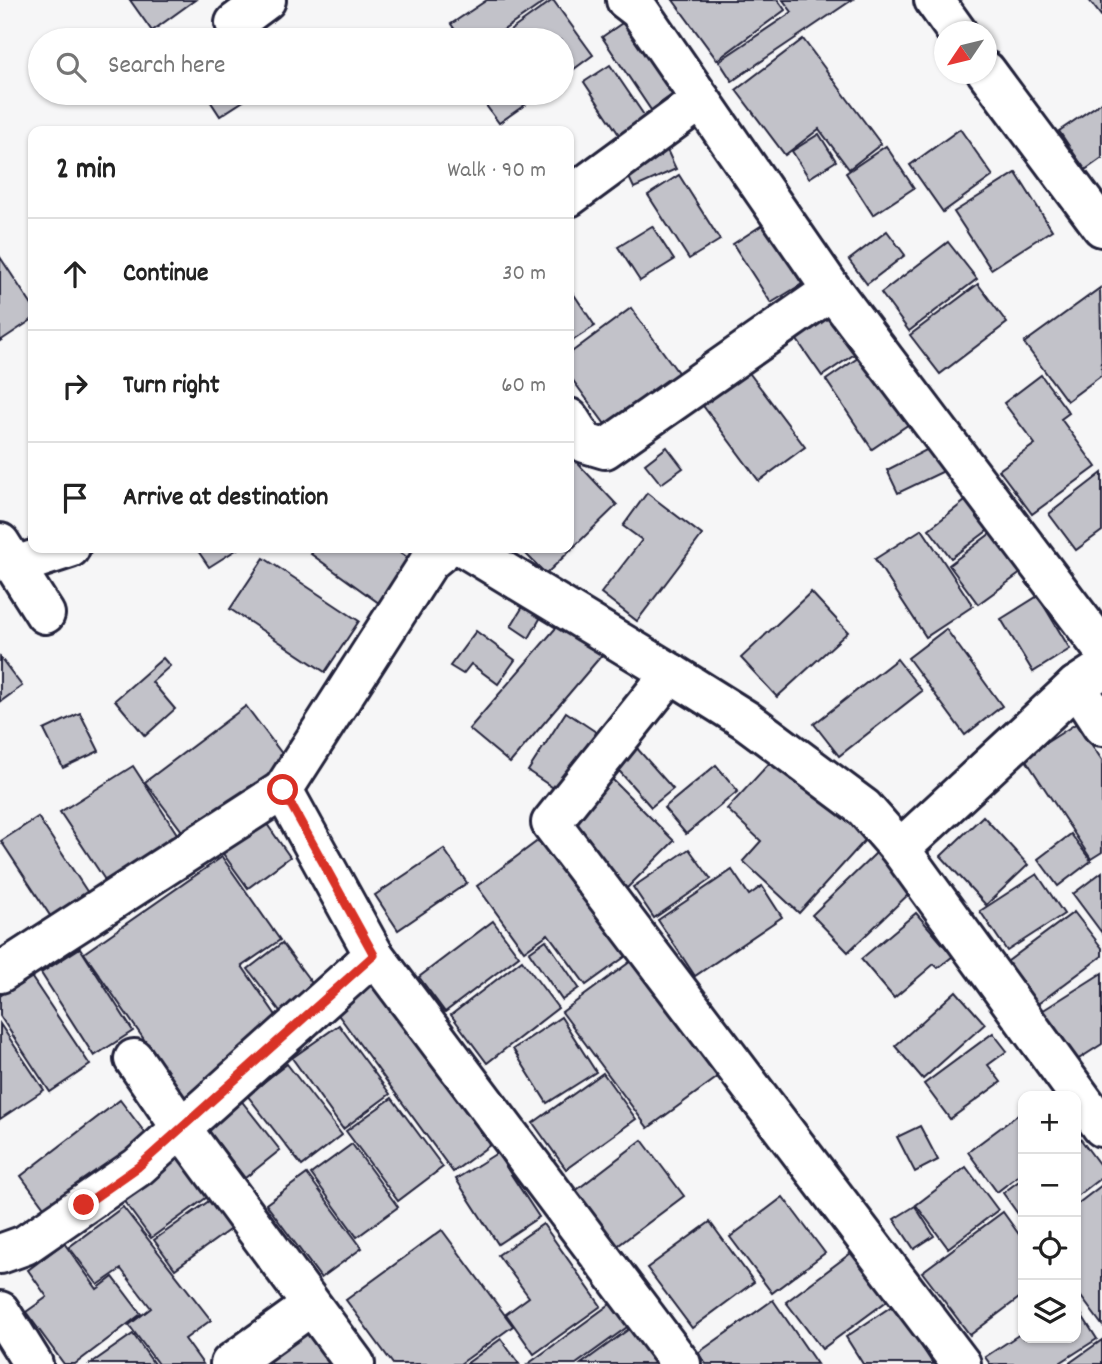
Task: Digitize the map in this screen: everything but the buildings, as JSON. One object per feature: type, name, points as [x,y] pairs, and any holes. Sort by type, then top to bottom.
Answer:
[{"type":"street","points":[[235,23],[266,0]]},
{"type":"street","points":[[626,0],[639,10],[832,289],[1102,648]]},
{"type":"street","points":[[934,0],[949,21]]},
{"type":"street","points":[[996,84],[1102,227]]},
{"type":"street","points":[[574,193],[701,100]]},
{"type":"street","points":[[574,426],[585,443],[605,449],[832,289]]},
{"type":"street","points":[[28,552],[7,554],[45,614]]},
{"type":"street","points":[[0,973],[283,790],[429,562],[440,553]]},
{"type":"street","points":[[474,553],[746,720],[864,808],[900,849],[1102,1128]]},
{"type":"street","points":[[671,673],[551,823],[961,1364]]},
{"type":"street","points":[[900,849],[1089,678],[1102,726]]},
{"type":"street","points":[[283,790],[374,955],[681,1364]]},
{"type":"street","points":[[0,1254],[25,1245],[128,1175],[374,955]]},
{"type":"street","points":[[134,1059],[182,1129],[355,1364]]},
{"type":"street","points":[[230,1364],[311,1306]]},
{"type":"street","points":[[0,1311],[33,1364]]},
{"type":"route","points":[[84,1205],[138,1167],[374,955],[283,790]]}]
